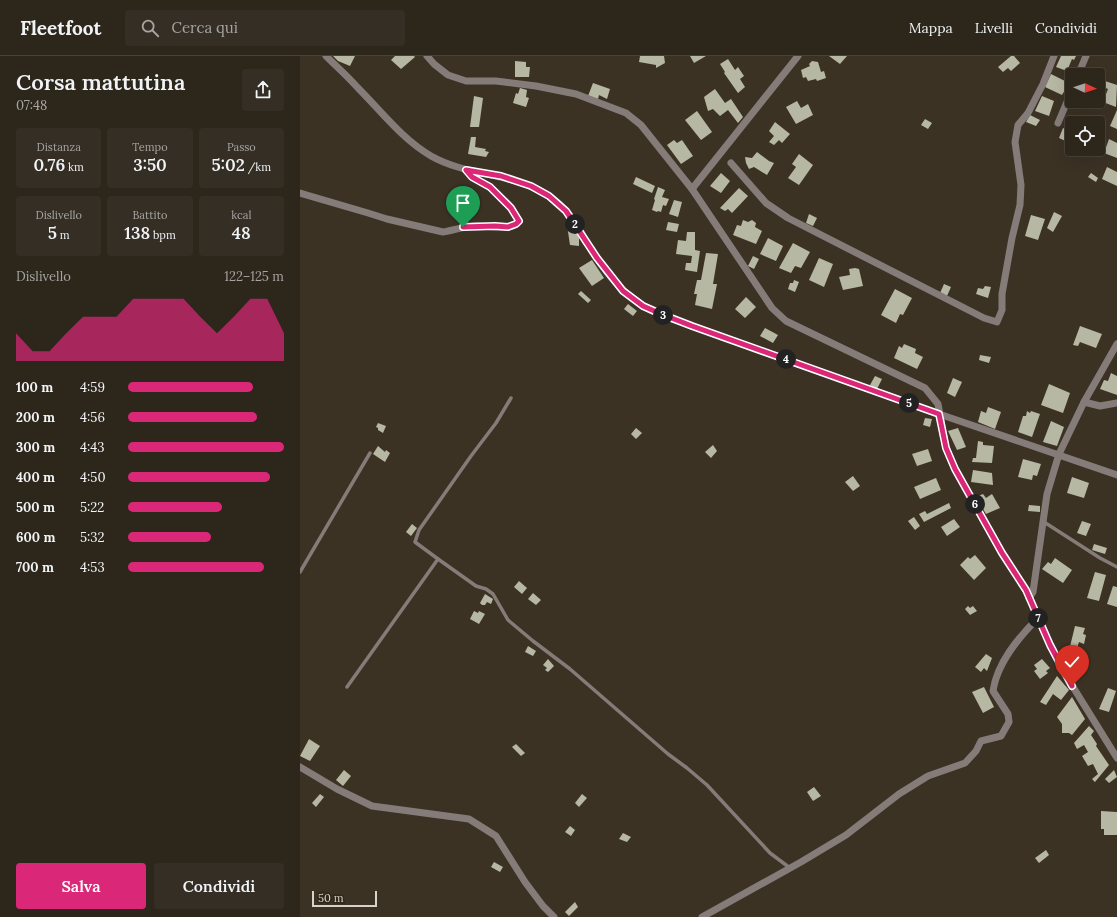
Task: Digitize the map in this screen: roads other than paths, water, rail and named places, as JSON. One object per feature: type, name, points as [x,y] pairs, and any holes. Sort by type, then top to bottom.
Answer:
[{"type":"street","points":[[326,56],[358,88],[396,130],[432,156],[466,170],[501,176],[531,186],[549,196],[566,211],[609,275],[623,291],[643,306],[680,322],[939,414],[1117,475]]},
{"type":"street","points":[[427,56],[434,64],[448,75],[466,81],[496,81],[536,86],[576,94],[626,113],[641,125],[692,189],[772,308],[786,321],[925,388],[938,404],[946,448],[955,469],[1002,553],[1026,590],[1060,666],[1117,758]]},
{"type":"street","points":[[692,189],[798,56]]},
{"type":"street","points":[[731,163],[766,203],[788,218],[984,318],[997,322],[1002,310],[1002,294],[1008,259],[1020,205],[1021,185],[1015,142],[1018,125],[1028,113],[1043,84],[1054,56]]},
{"type":"street","points":[[1081,68],[1086,56]]},
{"type":"street","points":[[1058,122],[1065,106]]},
{"type":"street","points":[[300,193],[368,212],[387,220],[443,232],[463,227],[508,227],[516,224],[519,221],[511,208],[490,187],[472,177],[466,170]]},
{"type":"street","points":[[1029,598],[1033,592],[1047,494],[1059,454],[1084,402],[1117,344]]},
{"type":"street","points":[[1084,402],[1100,406],[1117,404]]},
{"type":"street","points":[[702,917],[846,835],[899,794],[928,776],[965,763],[976,751],[981,741],[1001,736],[1009,722],[1008,714],[993,691],[994,682],[1002,664],[1026,630],[1038,618]]},
{"type":"street","points":[[300,767],[337,789],[372,806],[469,819],[496,836],[525,882],[543,906],[554,917]]},
{"type":"lane","points":[[511,398],[496,423],[419,530],[415,542],[476,586],[486,589],[493,594],[508,620],[532,641],[570,669],[668,754],[687,768],[707,786],[770,853],[790,868]]},
{"type":"lane","points":[[300,572],[370,453]]},
{"type":"lane","points":[[1044,522],[1100,558],[1117,567]]},
{"type":"lane","points":[[347,687],[438,559]]}]
